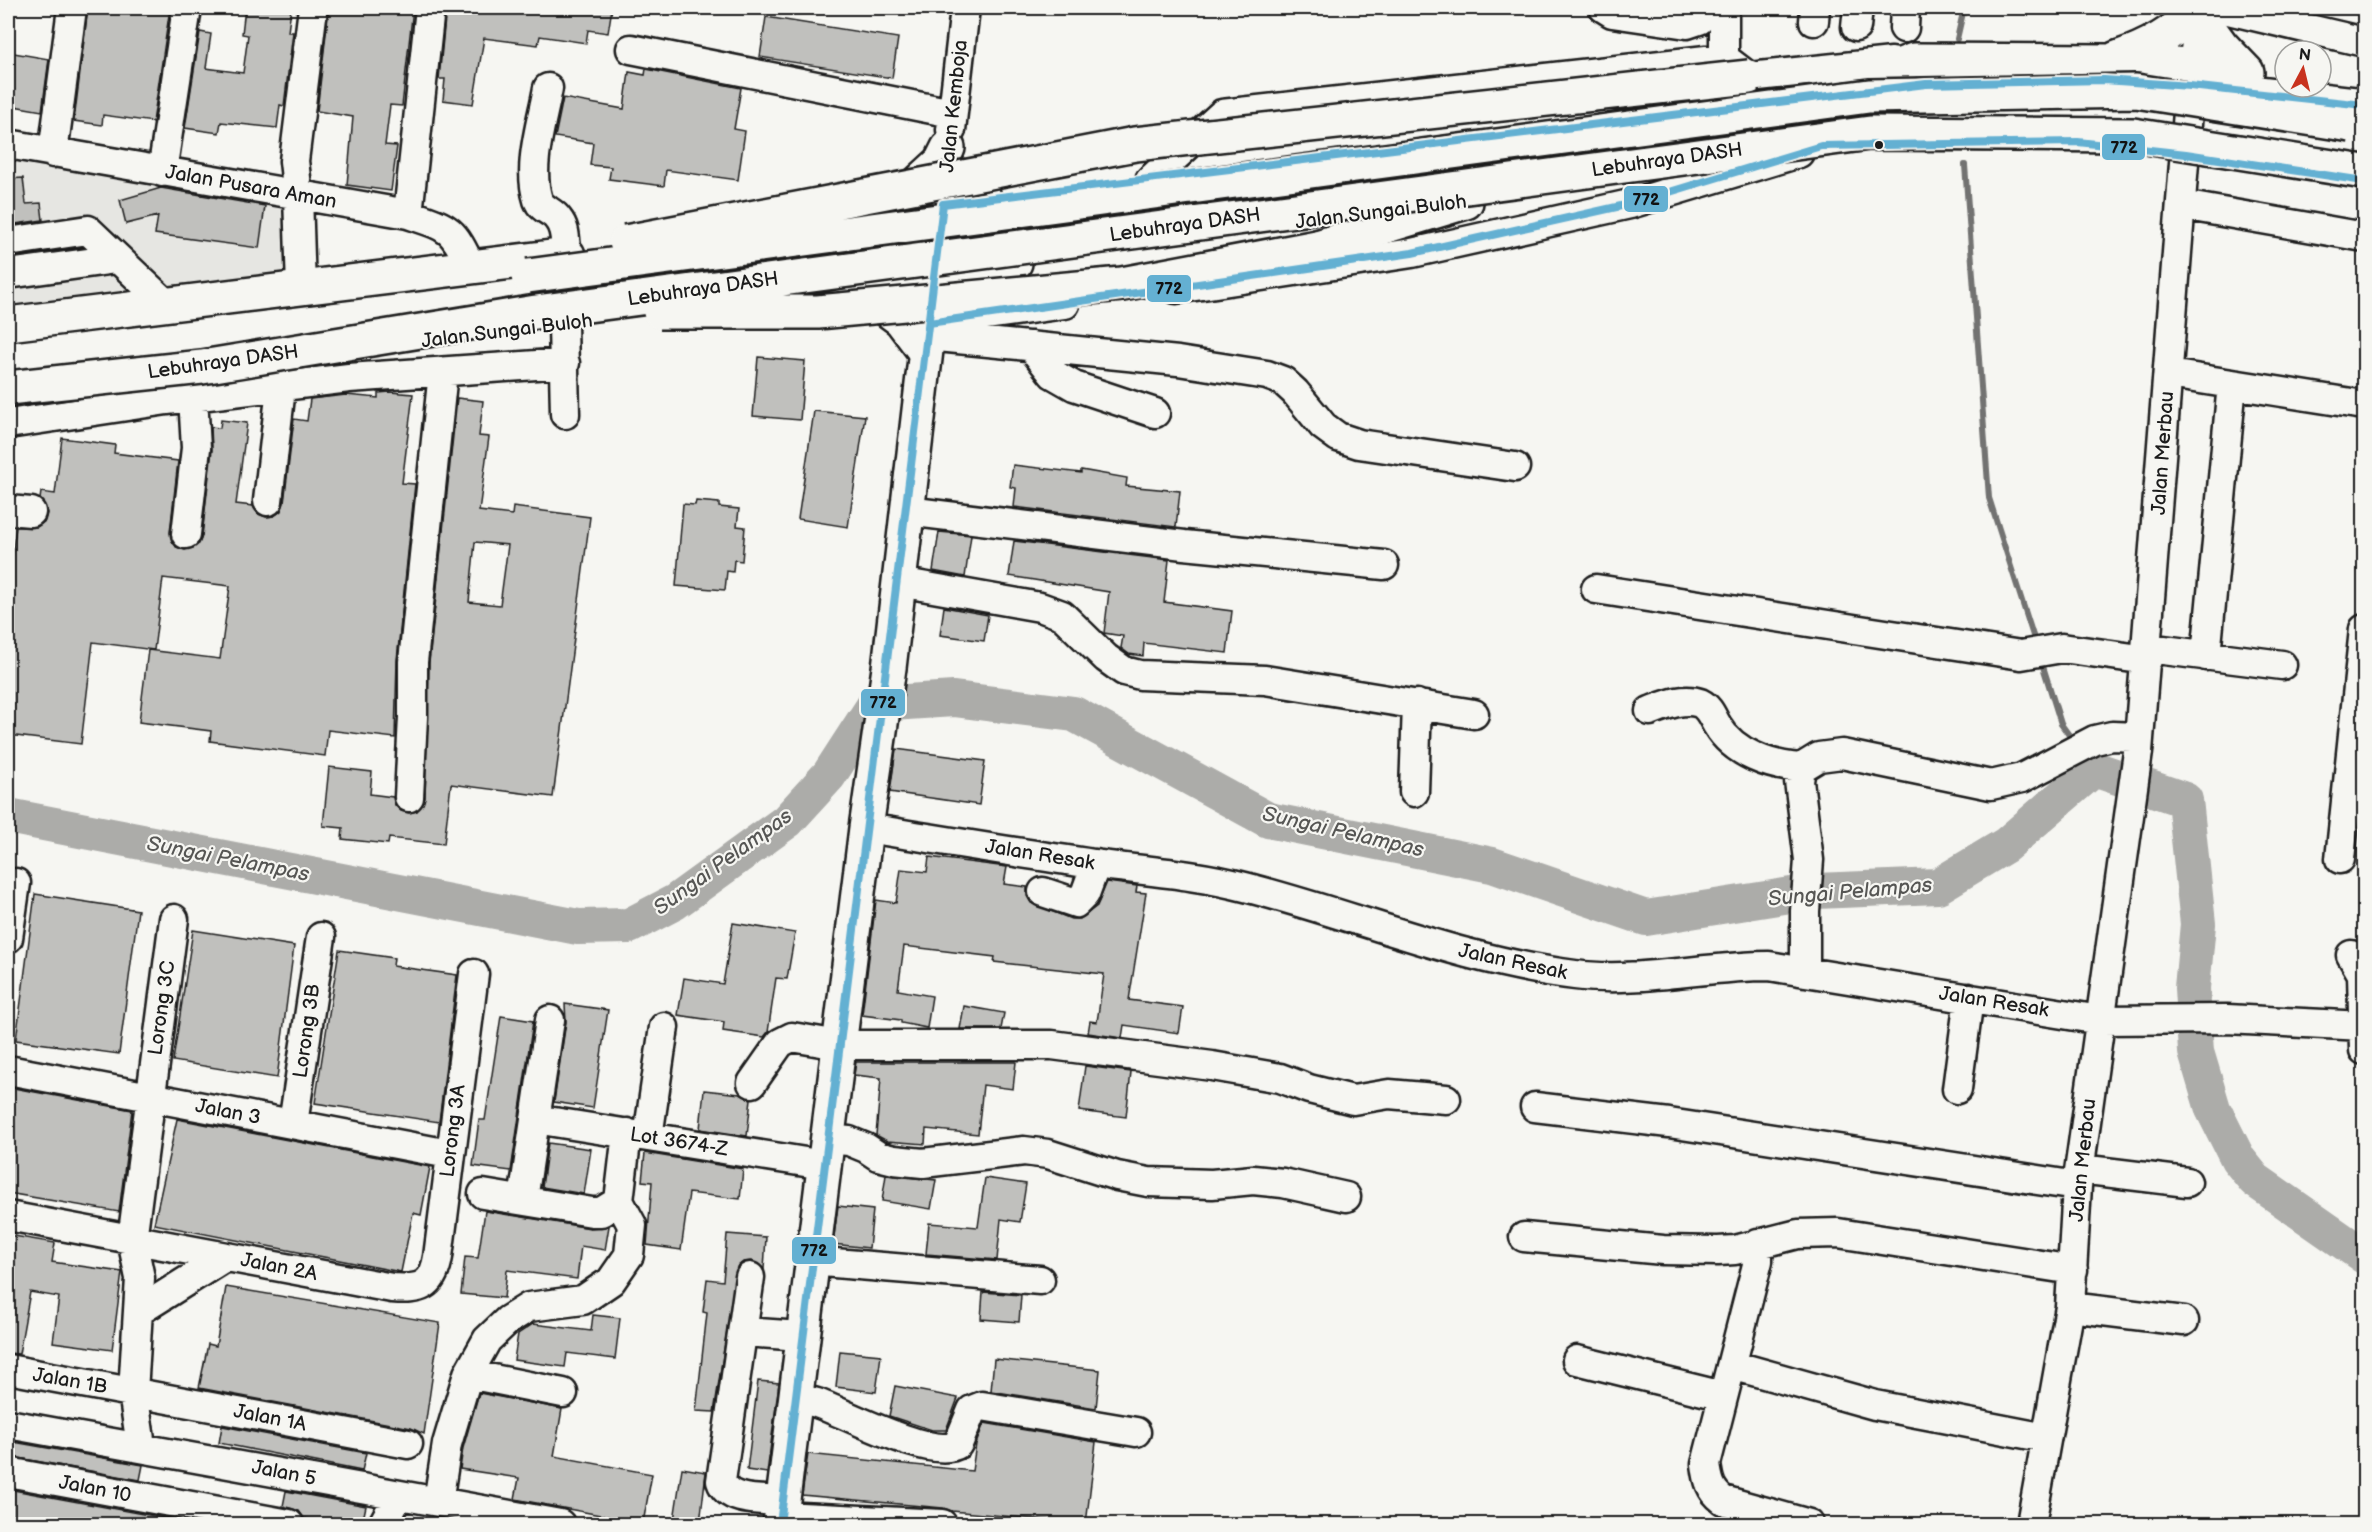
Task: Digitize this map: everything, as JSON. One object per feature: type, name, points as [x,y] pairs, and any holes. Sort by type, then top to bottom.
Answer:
[{"type":"main road","points":[[2110,61],[2148,47],[2205,10],[2222,46],[2247,72]]},
{"type":"main road","points":[[1821,96],[1914,60],[2110,61],[2364,105]]},
{"type":"main road","points":[[528,276],[600,247],[1135,144],[1736,68]]},
{"type":"main road","points":[[8,324],[567,255],[874,211],[1150,180],[1926,84],[2104,80],[2247,72],[2273,75]]},
{"type":"main road","points":[[2333,83],[2364,88]]},
{"type":"main road","name":"Lebuhraya DASH","points":[[8,346],[385,300],[528,276],[1869,96],[2136,91],[2364,128]]},
{"type":"main road","name":"Lebuhraya DASH","points":[[8,388],[202,367],[1870,133],[2133,135],[2364,172]]},
{"type":"main road","name":"Jalan Sungai Buloh","points":[[8,401],[322,355],[549,318],[934,276],[1171,238],[1466,202],[1821,147],[2078,142],[2186,154],[2364,181]]},
{"type":"main road","points":[[874,211],[902,197],[927,176],[941,162],[948,148]]},
{"type":"main road","points":[[549,318],[818,312],[1122,284],[1317,247],[1466,202]]},
{"type":"main road","points":[[782,1514],[810,1261],[889,668],[943,204]]},
{"type":"main road","points":[[848,287],[867,296],[927,337]]},
{"type":"street","points":[[53,153],[72,8]]},
{"type":"street","points":[[162,172],[188,8]]},
{"type":"street","points":[[301,289],[298,195],[294,161],[313,8]]},
{"type":"street","points":[[408,214],[429,8]]},
{"type":"street","name":"Jalan Kemboja","points":[[943,204],[965,8]]},
{"type":"street","points":[[1604,8],[1612,13],[1688,24],[1699,20],[1702,8]]},
{"type":"street","points":[[1724,8],[1736,68]]},
{"type":"street","points":[[2205,10],[2364,42]]},
{"type":"street","name":"Jalan Merbau","points":[[2031,1524],[2070,1307],[2078,1177],[2139,744],[2192,76],[2205,10]]},
{"type":"street","points":[[631,49],[952,113]]},
{"type":"street","points":[[1150,180],[1222,114],[1736,68],[1914,60]]},
{"type":"street","points":[[548,88],[535,166],[536,186],[539,202],[557,217],[565,231],[567,255]]},
{"type":"street","name":"Jalan Pusara Aman","points":[[8,144],[408,214],[446,227],[458,239],[471,267]]},
{"type":"street","points":[[927,337],[1178,289],[1412,253],[1630,204],[1821,147]]},
{"type":"street","points":[[2182,205],[2364,237]]},
{"type":"street","points":[[8,242],[88,230],[116,259],[166,303]]},
{"type":"street","points":[[8,274],[116,259]]},
{"type":"street","points":[[549,318],[565,363],[565,414]]},
{"type":"street","points":[[927,337],[1178,361],[1267,375],[1289,386],[1323,426],[1338,437],[1359,444],[1515,467]]},
{"type":"street","points":[[1030,346],[1053,374],[1074,386],[1155,413]]},
{"type":"street","points":[[8,424],[193,397],[349,378],[565,363]]},
{"type":"street","points":[[409,796],[414,708],[413,662],[444,372]]},
{"type":"street","points":[[2169,374],[2364,405]]},
{"type":"street","points":[[2206,656],[2232,384]]},
{"type":"street","points":[[268,501],[281,388]]},
{"type":"street","points":[[186,534],[196,448],[193,397]]},
{"type":"street","points":[[907,511],[1184,545],[1384,565]]},
{"type":"street","points":[[899,582],[1062,615],[1106,658],[1124,671],[1140,675],[1265,680],[1474,714]]},
{"type":"street","points":[[1596,589],[2021,655],[2062,648],[2206,656],[2282,665]]},
{"type":"street","points":[[2340,859],[2364,629]]},
{"type":"street","points":[[1650,711],[1674,702],[1690,701],[1702,704],[1731,741],[1756,758],[1779,766],[1801,768],[1819,757],[1842,754],[1991,785],[2022,778],[2096,740],[2112,736],[2139,744]]},
{"type":"street","points":[[1414,792],[1417,704]]},
{"type":"street","points":[[1801,768],[1799,781],[1809,860],[1805,911],[1806,972]]},
{"type":"street","name":"Jalan Resak","points":[[866,828],[1096,864],[1191,876],[1244,886],[1460,952],[1574,975],[1607,978],[1725,966],[1769,966],[2100,1020],[2227,1019],[2364,1026]]},
{"type":"street","points":[[1043,892],[1076,903],[1085,894],[1096,864]]},
{"type":"street","points":[[8,938],[16,883]]},
{"type":"street","name":"Lorong 3C","points":[[141,1446],[133,1392],[133,1355],[139,1311],[140,1278],[132,1240],[174,919]]},
{"type":"street","name":"Lorong 3B","points":[[294,1124],[321,937]]},
{"type":"street","points":[[2351,955],[2362,974],[2364,1050]]},
{"type":"street","name":"Lorong 3A","points":[[425,1285],[436,1272],[449,1154],[474,974]]},
{"type":"street","points":[[1958,1089],[1969,998]]},
{"type":"street","points":[[523,1200],[549,1020]]},
{"type":"street","points":[[483,1194],[601,1212],[619,1201],[664,1027]]},
{"type":"street","points":[[752,1083],[785,1039],[792,1037],[839,1045],[1052,1045],[1212,1066],[1280,1078],[1308,1089],[1353,1100],[1389,1094],[1446,1098]]},
{"type":"street","name":"Jalan 3","points":[[8,1070],[449,1154]]},
{"type":"street","points":[[1535,1107],[1669,1122],[2078,1177],[2187,1182]]},
{"type":"street","name":"Lot 3674-Z","points":[[535,1119],[637,1135],[825,1152],[849,1141],[878,1156],[923,1163],[1024,1151],[1048,1154],[1117,1176],[1148,1182],[1212,1184],[1253,1180],[1283,1183],[1346,1197]]},
{"type":"street","points":[[438,1502],[447,1444],[468,1374],[487,1340],[508,1320],[529,1307],[583,1300],[611,1281],[629,1255],[632,1225],[619,1201]]},
{"type":"street","name":"Jalan 2A","points":[[8,1216],[392,1288],[411,1290],[425,1285]]},
{"type":"street","points":[[1524,1237],[1700,1251],[1736,1250],[1798,1234],[1838,1233],[2073,1270]]},
{"type":"street","points":[[1758,1243],[1758,1261],[1706,1464],[1709,1484],[1714,1493],[1739,1505],[1809,1524]]},
{"type":"street","points":[[139,1311],[225,1257]]},
{"type":"street","points":[[810,1261],[1040,1280]]},
{"type":"street","points":[[750,1277],[722,1481],[724,1490],[732,1496],[782,1514],[942,1524]]},
{"type":"street","points":[[2070,1307],[2184,1321]]},
{"type":"street","points":[[744,1332],[801,1336]]},
{"type":"street","points":[[1576,1360],[1723,1396]]},
{"type":"street","points":[[1731,1365],[1875,1405],[2046,1438]]},
{"type":"street","name":"Jalan 1B","points":[[8,1370],[133,1392]]},
{"type":"street","points":[[468,1374],[563,1393]]},
{"type":"street","name":"Jalan 1A","points":[[133,1392],[408,1444]]},
{"type":"street","points":[[795,1399],[816,1402],[899,1438],[948,1448],[958,1444],[972,1410],[982,1406],[1136,1432]]},
{"type":"street","name":"Jalan 5","points":[[8,1424],[141,1446],[560,1524]]},
{"type":"street","name":"Jalan 10","points":[[8,1472],[166,1514],[289,1524]]},
{"type":"street","points":[[383,1524],[399,1495]]},
{"type":"shaded area","points":[[8,150],[289,200],[293,272],[8,308]]},
{"type":"building","points":[[88,8],[170,8],[153,122],[103,115],[102,125],[74,121]]},
{"type":"building","points":[[245,8],[291,8],[288,32],[293,32],[284,106],[280,105],[277,128],[221,122],[219,133],[185,128],[200,32],[211,34],[206,68],[243,73],[248,35],[242,34]]},
{"type":"building","points":[[329,8],[413,8],[402,106],[390,105],[385,145],[397,146],[391,191],[347,185],[353,117],[317,111]]},
{"type":"building","points":[[446,8],[612,8],[608,33],[588,30],[586,43],[540,36],[538,45],[484,38],[473,104],[443,100],[445,79],[439,79]]},
{"type":"building","points":[[766,17],[898,38],[892,78],[760,57]]},
{"type":"building","points":[[8,52],[49,59],[42,111],[8,105]]},
{"type":"building","points":[[646,69],[741,88],[734,129],[745,131],[738,180],[666,170],[664,186],[609,179],[611,167],[590,165],[593,143],[555,137],[563,98],[624,109],[629,72],[645,75]]},
{"type":"building","points":[[23,178],[26,204],[41,203],[43,220],[8,225],[8,179]]},
{"type":"building","points":[[161,188],[265,206],[259,248],[155,234],[158,216],[126,224],[120,200]]},
{"type":"building","points":[[758,357],[805,361],[800,420],[753,416]]},
{"type":"building","points":[[378,393],[413,394],[402,483],[415,484],[397,660],[395,738],[328,730],[325,756],[210,741],[211,731],[139,722],[148,650],[220,659],[230,586],[163,578],[154,650],[93,642],[81,744],[8,735],[8,588],[16,527],[37,527],[45,521],[47,513],[40,499],[41,492],[55,494],[62,438],[115,445],[114,453],[178,461],[170,533],[176,547],[185,550],[199,544],[202,536],[212,450],[211,427],[220,428],[221,420],[247,423],[236,504],[253,506],[258,514],[266,517],[274,516],[281,511],[284,503],[294,419],[307,421],[310,399],[346,395],[378,398]]},
{"type":"building","points":[[457,398],[483,401],[479,436],[489,437],[479,511],[512,515],[513,507],[590,517],[553,797],[451,784],[444,844],[389,838],[388,844],[342,839],[343,828],[323,826],[329,767],[372,772],[370,794],[393,797],[395,805],[401,811],[409,813],[417,811],[425,798],[429,663]],"holes":[[[475,542],[508,545],[500,605],[469,602]]]},
{"type":"building","points":[[814,411],[865,416],[848,527],[798,519]]},
{"type":"building","points":[[1013,465],[1081,473],[1081,470],[1127,478],[1126,486],[1180,491],[1176,527],[1014,507],[1016,488],[1010,487]]},
{"type":"building","points":[[696,501],[719,503],[719,507],[739,509],[737,526],[745,527],[742,561],[734,560],[733,572],[727,571],[725,590],[676,586],[683,504],[695,505]]},
{"type":"building","points":[[939,532],[971,535],[965,577],[933,571]]},
{"type":"building","points":[[1014,541],[1169,560],[1164,602],[1232,611],[1227,653],[1144,643],[1143,656],[1129,654],[1121,648],[1123,636],[1104,633],[1109,592],[1009,576]]},
{"type":"building","points":[[944,607],[988,615],[984,641],[940,635]]},
{"type":"building","points":[[896,749],[985,761],[979,805],[890,792]]},
{"type":"building","points":[[929,857],[1007,867],[1004,884],[1027,887],[1027,896],[1031,903],[1071,919],[1080,919],[1097,906],[1107,882],[1137,886],[1136,892],[1146,893],[1129,1000],[1183,1007],[1179,1033],[1124,1025],[1122,1038],[1088,1033],[1090,1021],[1097,1022],[1104,974],[994,962],[995,957],[904,946],[898,990],[932,996],[927,1028],[901,1023],[901,1020],[862,1015],[876,900],[896,903],[901,869],[927,872]]},
{"type":"building","points":[[35,894],[138,910],[119,1054],[16,1040]]},
{"type":"building","points":[[733,923],[795,933],[787,979],[776,978],[768,1032],[764,1037],[723,1031],[724,1022],[678,1015],[684,978],[723,984]]},
{"type":"building","points":[[193,930],[294,946],[277,1078],[173,1061]]},
{"type":"building","points":[[339,950],[394,958],[393,966],[457,975],[439,1122],[315,1103]]},
{"type":"building","points":[[565,1004],[608,1010],[593,1108],[554,1102],[566,1022]]},
{"type":"building","points":[[964,1006],[1004,1013],[1001,1029],[960,1029]]},
{"type":"building","points":[[501,1016],[533,1021],[511,1171],[473,1166],[479,1120],[485,1120]]},
{"type":"building","points":[[856,1062],[1016,1062],[1013,1089],[983,1085],[978,1134],[926,1129],[925,1144],[887,1141],[876,1135],[881,1078],[854,1075]]},
{"type":"building","points":[[1085,1066],[1131,1072],[1126,1117],[1079,1111]]},
{"type":"building","points":[[8,1087],[132,1110],[119,1212],[8,1193]]},
{"type":"building","points":[[704,1090],[740,1094],[751,1099],[747,1136],[700,1129]]},
{"type":"building","points":[[177,1119],[430,1167],[421,1215],[413,1213],[401,1272],[154,1224]]},
{"type":"building","points":[[548,1143],[591,1149],[584,1194],[542,1187]]},
{"type":"building","points":[[645,1153],[743,1169],[740,1199],[689,1193],[681,1250],[647,1245],[652,1182],[642,1181]]},
{"type":"building","points":[[886,1175],[936,1180],[931,1209],[882,1201]]},
{"type":"building","points":[[985,1178],[1026,1184],[1020,1222],[1001,1219],[997,1260],[926,1254],[929,1223],[978,1227]]},
{"type":"building","points":[[838,1206],[873,1210],[869,1248],[833,1244]]},
{"type":"building","points":[[485,1211],[590,1228],[609,1226],[605,1250],[581,1246],[577,1279],[507,1270],[504,1298],[461,1294],[465,1257],[478,1258]]},
{"type":"building","points":[[727,1234],[766,1237],[764,1269],[752,1261],[743,1262],[737,1267],[714,1412],[696,1411],[707,1313],[703,1312],[707,1279],[723,1281]]},
{"type":"building","points":[[8,1235],[55,1243],[52,1262],[122,1272],[112,1350],[53,1342],[59,1297],[30,1292],[19,1354],[8,1353]]},
{"type":"building","points":[[226,1287],[440,1323],[424,1434],[411,1428],[199,1388],[208,1344],[216,1346]]},
{"type":"building","points":[[983,1292],[1021,1295],[1019,1322],[981,1319]]},
{"type":"building","points":[[593,1315],[620,1318],[615,1359],[567,1353],[565,1367],[514,1360],[518,1334],[533,1324],[591,1331]]},
{"type":"building","points":[[840,1351],[881,1355],[876,1392],[836,1387]]},
{"type":"building","points":[[994,1359],[1100,1370],[1096,1408],[991,1391]]},
{"type":"building","points":[[758,1381],[779,1383],[767,1473],[747,1470]]},
{"type":"building","points":[[895,1386],[958,1398],[946,1430],[932,1430],[889,1416]]},
{"type":"building","points":[[479,1393],[562,1409],[554,1456],[652,1474],[643,1523],[515,1499],[519,1478],[460,1469],[463,1448]]},
{"type":"building","points":[[984,1423],[1096,1442],[1086,1524],[802,1495],[808,1454],[972,1471],[976,1444]]},
{"type":"building","points":[[222,1426],[366,1453],[362,1471],[219,1443]]},
{"type":"building","points":[[8,1441],[143,1465],[140,1480],[8,1456]]},
{"type":"building","points":[[682,1468],[706,1472],[700,1523],[674,1520]]},
{"type":"building","points":[[8,1489],[186,1522],[186,1524],[8,1524]]},
{"type":"building","points":[[286,1491],[366,1506],[362,1524],[342,1524],[304,1518],[299,1511],[283,1506]]},
{"type":"waterway","points":[[1957,39],[1964,8]]},
{"type":"waterway","points":[[1965,165],[1989,498],[2036,645]]},
{"type":"waterway","points":[[2041,660],[2061,724],[2074,742]]},
{"type":"waterway","name":"Sungai Pelampas","points":[[8,816],[578,927],[629,926],[675,902],[787,821],[829,775],[875,704],[954,699],[1074,714],[1268,820],[1492,865],[1646,918],[1816,891],[1938,886],[2006,845],[2094,769],[2185,800],[2198,924],[2192,988],[2196,1052],[2213,1109],[2238,1159],[2255,1180],[2364,1256]]},
{"type":"waterway","points":[[2084,755],[2094,769]]},
{"type":"transit line","name":"772","points":[[780,1524],[943,204],[1926,84],[2104,80],[2190,86],[2364,105]]},
{"type":"transit line","name":"772","points":[[929,323],[1412,253],[1630,204],[1821,146],[2078,142],[2186,154],[2364,181]]}]
